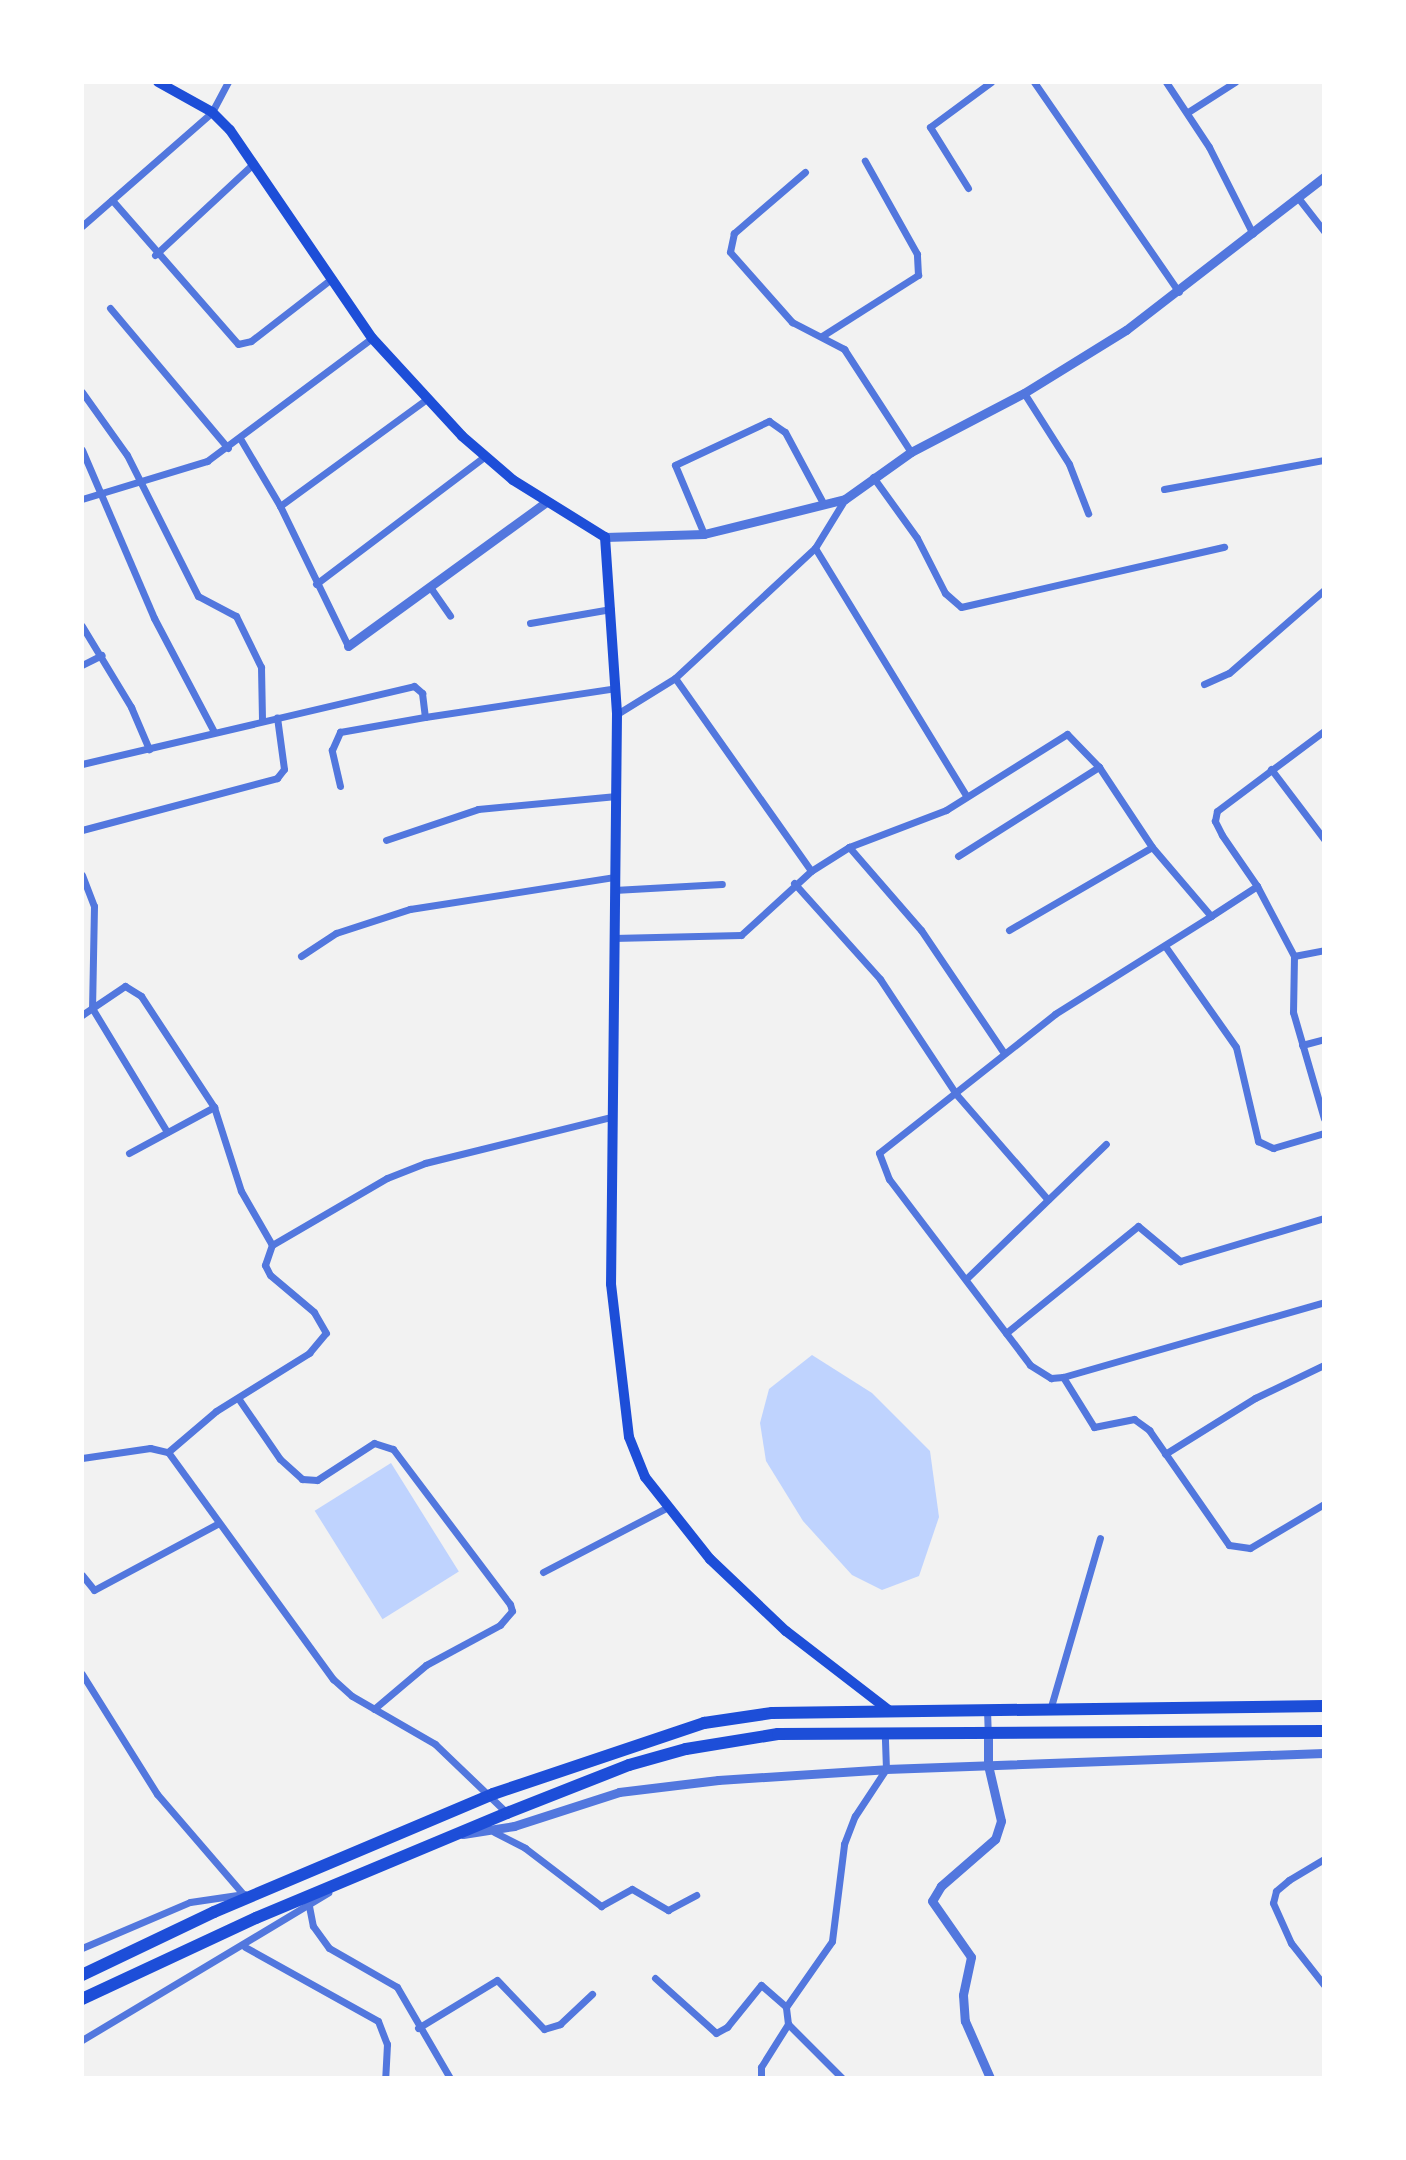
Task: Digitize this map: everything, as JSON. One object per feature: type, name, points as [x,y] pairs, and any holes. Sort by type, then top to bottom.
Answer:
[{"type":"highway","points":[[82,1975],[266,1891],[493,1794],[704,1723],[772,1713],[1324,1706]]},
{"type":"highway","points":[[82,1999],[350,1879],[507,1813],[629,1765],[686,1749],[778,1734],[1324,1731]]},
{"type":"main road","points":[[158,82],[212,112],[254,163],[372,338],[427,399],[485,456],[546,502],[605,537],[613,609],[617,714],[611,1284],[619,1383],[629,1437],[645,1477],[666,1508],[710,1559],[786,1631],[890,1711]]},
{"type":"street","points":[[82,226],[212,112],[228,82]]},
{"type":"street","points":[[968,188],[930,127],[991,82]]},
{"type":"street","points":[[1034,82],[1179,292]]},
{"type":"street","points":[[1166,82],[1188,112],[1253,234]]},
{"type":"street","points":[[1188,112],[1235,82]]},
{"type":"street","points":[[822,336],[918,275],[917,254],[865,161]]},
{"type":"street","points":[[155,255],[254,163]]},
{"type":"street","points":[[805,172],[728,242],[730,252],[777,307],[807,332],[822,336],[844,349],[911,452]]},
{"type":"street","points":[[617,714],[675,678],[815,548],[845,499],[873,477],[911,452],[1024,393],[1179,292],[1324,177]]},
{"type":"street","points":[[1299,199],[1324,231]]},
{"type":"street","points":[[112,200],[155,255],[202,299],[238,344],[251,341],[330,280]]},
{"type":"street","points":[[110,308],[228,448]]},
{"type":"street","points":[[82,499],[101,491],[172,475],[228,448],[372,338]]},
{"type":"street","points":[[82,392],[142,482],[198,596],[212,607],[231,610],[241,626],[264,679],[262,721]]},
{"type":"street","points":[[1024,393],[1069,464],[1088,513]]},
{"type":"street","points":[[280,506],[427,399]]},
{"type":"street","points":[[704,534],[675,465],[769,421],[785,432],[822,501]]},
{"type":"street","points":[[241,440],[280,506],[348,646],[546,502]]},
{"type":"street","points":[[82,450],[154,618],[214,732]]},
{"type":"street","points":[[316,584],[485,456]]},
{"type":"street","points":[[1164,489],[1324,460]]},
{"type":"street","points":[[873,477],[917,538],[945,593],[961,607],[1224,547]]},
{"type":"street","points":[[605,537],[704,534],[822,501],[845,499]]},
{"type":"street","points":[[815,548],[966,795]]},
{"type":"street","points":[[430,587],[450,616]]},
{"type":"street","points":[[1204,684],[1229,673],[1324,590]]},
{"type":"street","points":[[530,623],[613,609]]},
{"type":"street","points":[[82,626],[102,655],[149,749]]},
{"type":"street","points":[[82,665],[102,655]]},
{"type":"street","points":[[675,678],[811,871]]},
{"type":"street","points":[[82,764],[414,686],[422,693],[425,717]]},
{"type":"street","points":[[340,786],[332,750],[340,732],[616,688]]},
{"type":"street","points":[[82,830],[277,778],[284,769],[277,717]]},
{"type":"street","points":[[1324,731],[1227,801],[1215,821],[1257,886],[1294,956],[1293,1012],[1324,1119]]},
{"type":"street","points":[[613,938],[741,935],[794,883],[849,847],[946,810],[1067,734],[1099,767],[1152,847],[1211,916]]},
{"type":"street","points":[[958,856],[1099,767]]},
{"type":"street","points":[[1271,769],[1324,839]]},
{"type":"street","points":[[386,840],[478,809],[616,796]]},
{"type":"street","points":[[849,847],[921,930],[1004,1053]]},
{"type":"street","points":[[1009,930],[1152,847]]},
{"type":"street","points":[[82,875],[94,906],[92,1008],[167,1132]]},
{"type":"street","points":[[301,956],[336,933],[396,912],[614,877]]},
{"type":"street","points":[[794,883],[880,979],[956,1094],[1048,1200]]},
{"type":"street","points":[[614,890],[722,884]]},
{"type":"street","points":[[1257,886],[1055,1014],[956,1094],[888,1142],[879,1153],[880,1164],[1006,1333],[1040,1373],[1063,1377],[1324,1302]]},
{"type":"street","points":[[1165,946],[1236,1047],[1258,1141],[1273,1148],[1324,1133]]},
{"type":"street","points":[[1294,956],[1324,950]]},
{"type":"street","points":[[82,1015],[119,988],[135,990],[214,1107],[241,1191],[272,1245]]},
{"type":"street","points":[[1302,1045],[1324,1039]]},
{"type":"street","points":[[129,1153],[214,1107]]},
{"type":"street","points":[[168,1452],[238,1398],[309,1353],[326,1333],[314,1312],[270,1275],[265,1265],[272,1245],[387,1178],[425,1163],[611,1117]]},
{"type":"street","points":[[967,1278],[1106,1144]]},
{"type":"street","points":[[1006,1333],[1138,1226],[1180,1261],[1324,1218]]},
{"type":"street","points":[[1165,1454],[1255,1398],[1324,1365]]},
{"type":"street","points":[[1063,1377],[1094,1427],[1134,1419],[1165,1454],[1219,1535],[1239,1550],[1324,1504]]},
{"type":"street","points":[[238,1398],[280,1459],[302,1479],[317,1480],[374,1443],[393,1449],[510,1604],[512,1611],[500,1625],[426,1665],[374,1709]]},
{"type":"street","points":[[82,1458],[150,1448],[168,1452],[185,1470],[217,1524],[333,1679],[374,1709],[435,1744],[493,1794],[507,1813]]},
{"type":"street","points":[[543,1572],[666,1508]]},
{"type":"street","points":[[82,1575],[94,1590],[217,1524]]},
{"type":"street","points":[[1050,1710],[1100,1538]]},
{"type":"street","points":[[82,1674],[157,1794],[243,1894]]},
{"type":"street","points":[[987,1710],[988,1765],[1001,1821],[995,1839],[941,1886],[932,1901],[971,1957],[963,1995],[965,2021],[990,2078]]},
{"type":"street","points":[[842,2078],[788,2024],[786,2007],[832,1941],[844,1844],[855,1816],[886,1769],[885,1732]]},
{"type":"street","points":[[457,1834],[494,1832],[636,1789],[886,1769],[1324,1753]]},
{"type":"street","points":[[494,1832],[525,1848],[601,1906],[632,1889],[668,1910],[696,1895]]},
{"type":"street","points":[[1324,1859],[1276,1891],[1273,1903],[1291,1943],[1324,1985]]},
{"type":"street","points":[[82,2040],[245,1947],[350,1879]]},
{"type":"street","points":[[82,1948],[190,1902],[266,1891]]},
{"type":"street","points":[[309,1906],[318,1937],[397,1987],[418,2028],[450,2078]]},
{"type":"street","points":[[245,1947],[378,2021],[387,2044],[385,2078]]},
{"type":"street","points":[[655,1978],[716,2033],[727,2027],[761,1985],[786,2007]]},
{"type":"street","points":[[418,2028],[497,1980],[544,2029],[560,2024],[592,1994]]},
{"type":"street","points":[[761,2078],[761,2067],[788,2024]]},
{"type":"water","points":[[812,1355],[872,1393],[930,1451],[939,1517],[919,1576],[882,1590],[852,1575],[803,1521],[766,1461],[760,1423],[769,1389]]},
{"type":"water","points":[[391,1463],[459,1572],[383,1619],[315,1511]]}]
